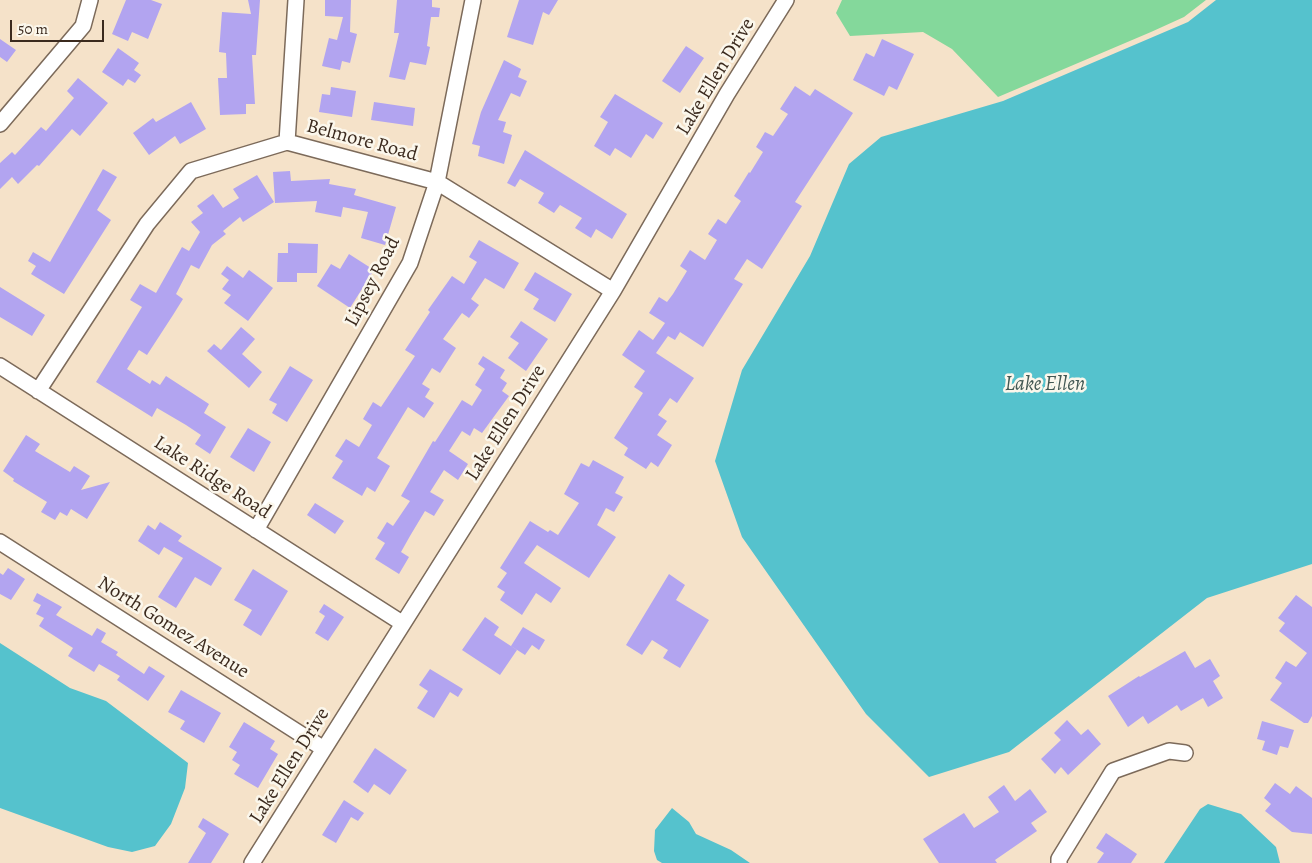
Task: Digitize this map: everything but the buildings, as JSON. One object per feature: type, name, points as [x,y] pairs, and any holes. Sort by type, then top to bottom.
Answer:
[{"type":"street","points":[[0,124],[82,26],[90,0]]},
{"type":"street","points":[[287,142],[296,0]]},
{"type":"street","name":"Lipsey Road","points":[[256,530],[410,263],[437,182],[474,0]]},
{"type":"street","name":"Lake Ellen Drive","points":[[252,863],[613,291],[727,94],[786,0]]},
{"type":"street","name":"Belmore Road","points":[[38,391],[147,224],[191,171],[287,142],[437,182],[613,291]]},
{"type":"street","name":"Lake Ridge Road","points":[[0,366],[402,624]]},
{"type":"street","name":"North Gomez Avenue","points":[[0,542],[324,749]]},
{"type":"street","points":[[1059,863],[1059,858],[1113,771],[1169,751],[1185,753]]},
{"type":"green space","points":[[842,0],[1206,0],[1184,17],[998,97],[952,49],[923,32],[850,36],[836,13]]},
{"type":"water","name":"Lake Ellen","points":[[1216,0],[1312,0],[1312,564],[1207,598],[1009,752],[929,777],[866,714],[742,537],[715,461],[742,370],[810,256],[849,164],[881,137],[1003,101],[1188,22]]},
{"type":"water","points":[[0,643],[70,688],[106,701],[188,763],[185,788],[171,824],[155,846],[132,852],[108,847],[0,808]]},
{"type":"water","points":[[1208,804],[1241,814],[1276,847],[1280,863],[1164,863],[1200,809]]},
{"type":"water","points":[[672,808],[689,822],[696,834],[731,850],[750,863],[662,863],[657,860],[654,851],[655,830]]}]
